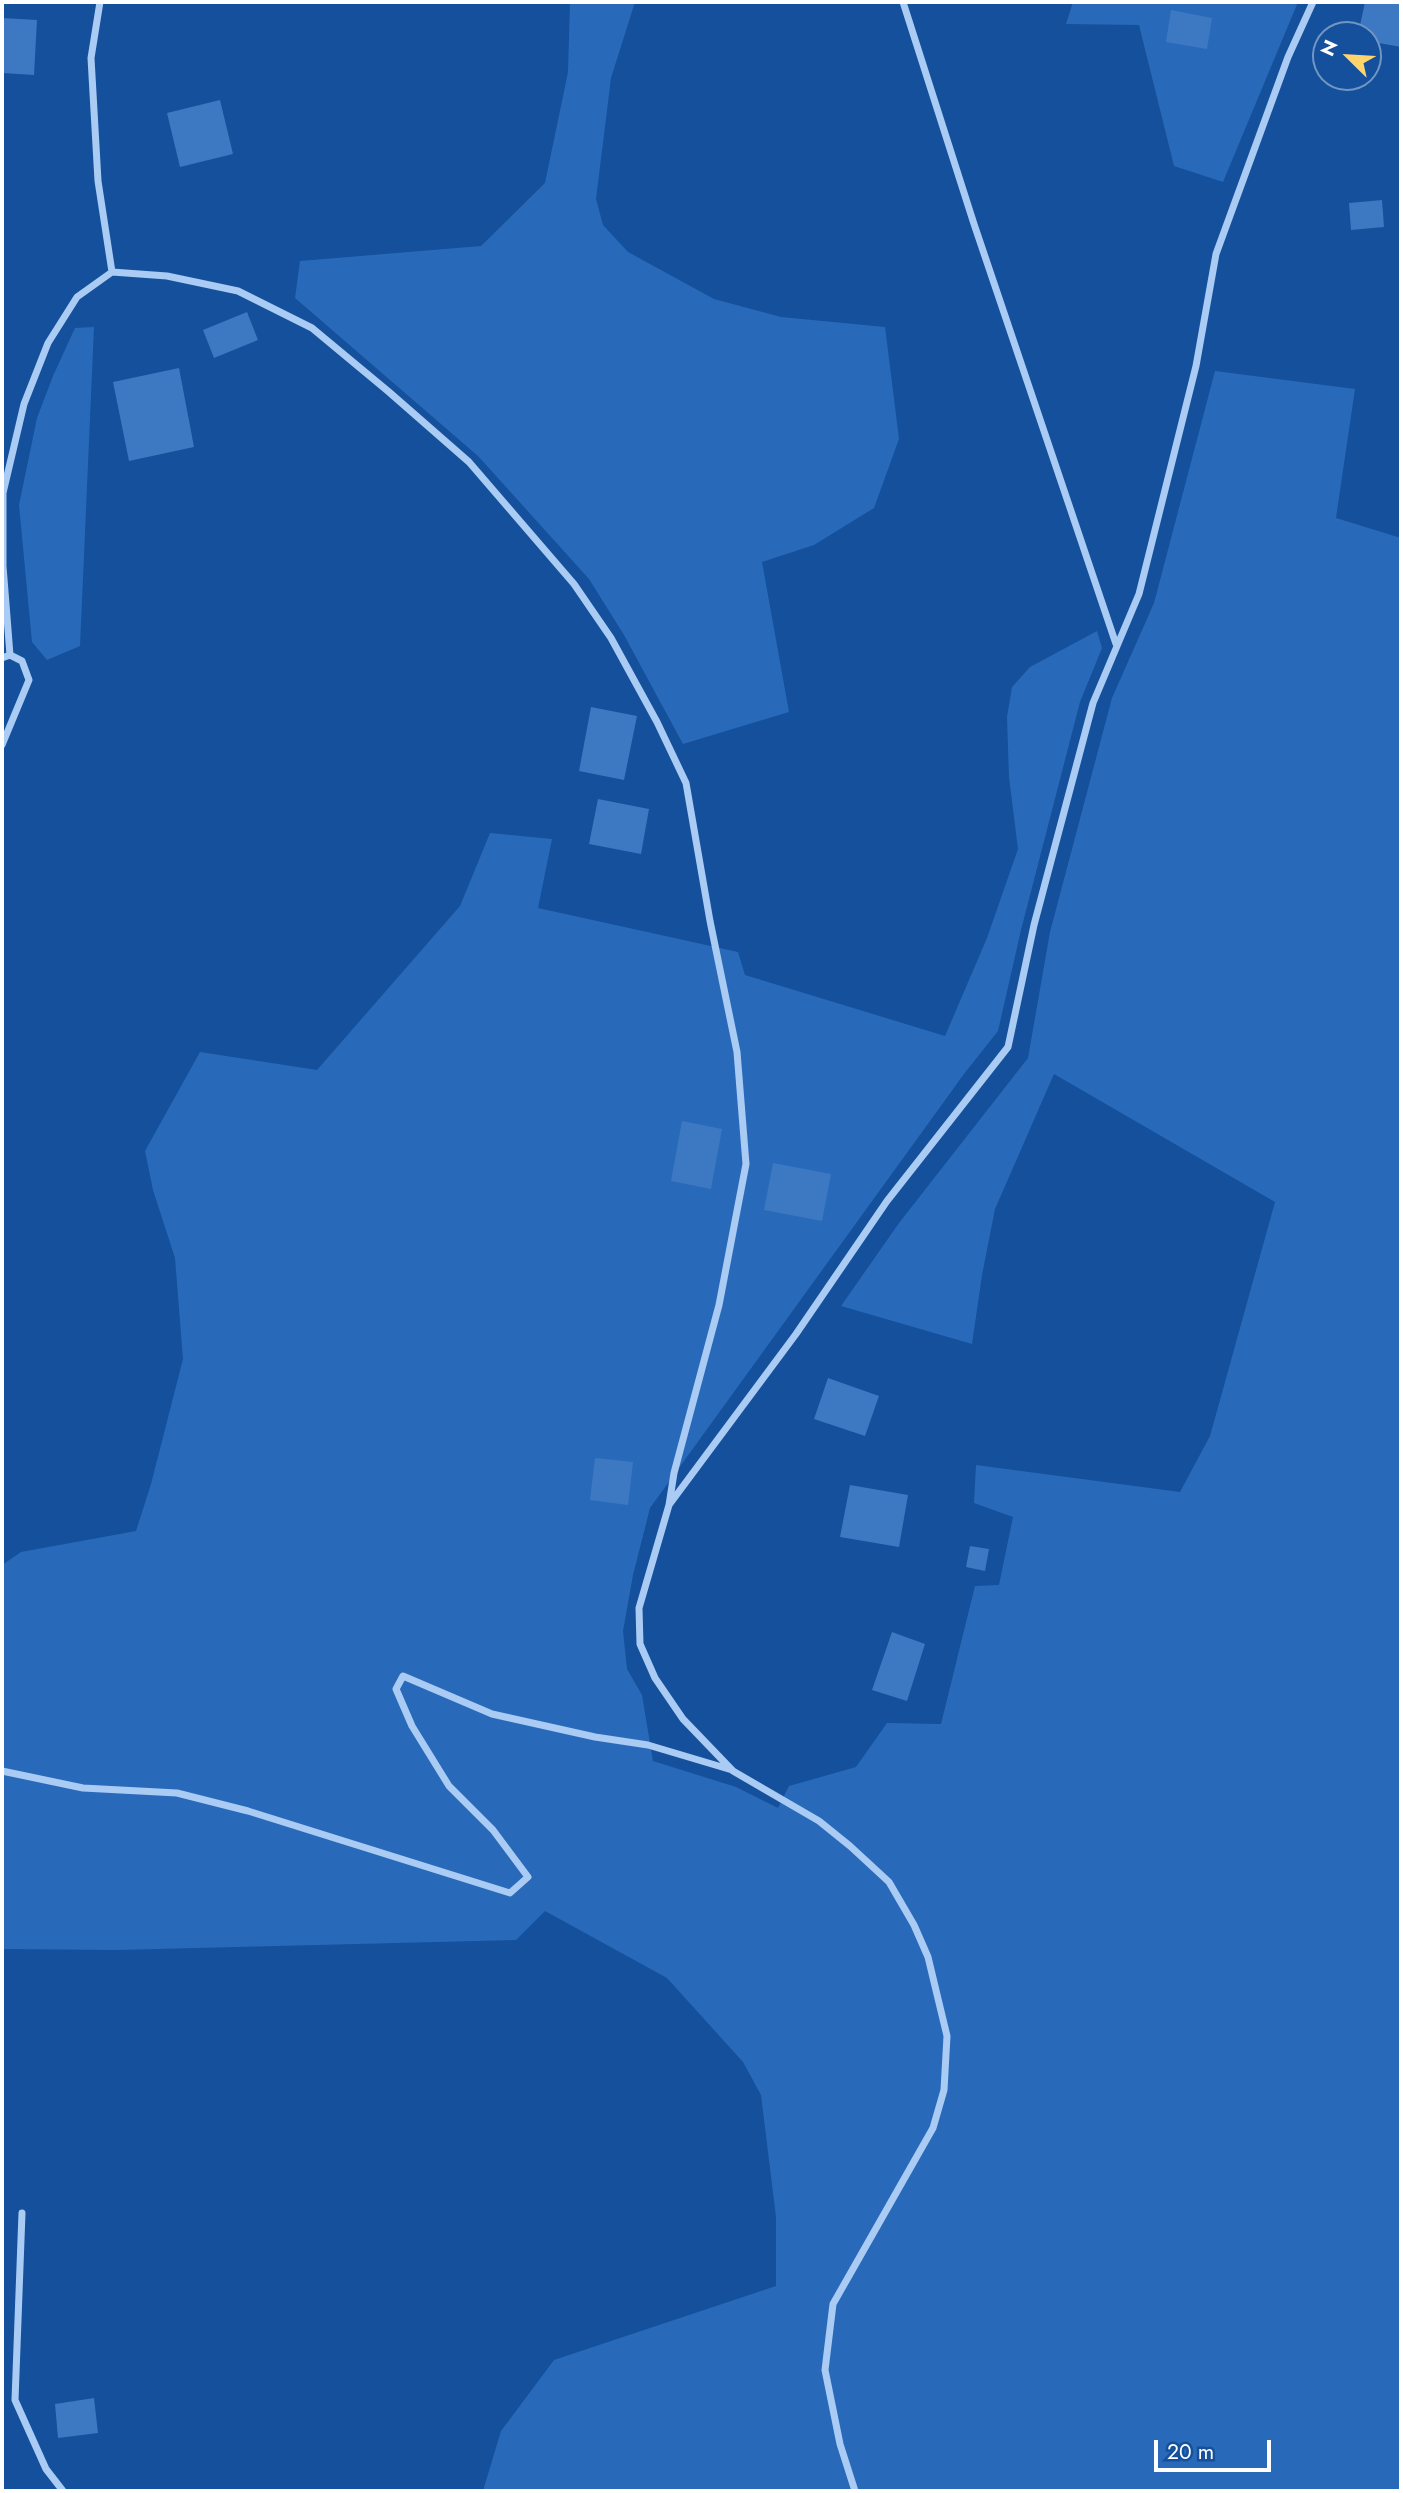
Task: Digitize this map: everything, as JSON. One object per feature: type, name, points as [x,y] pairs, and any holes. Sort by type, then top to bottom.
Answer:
[{"type":"street","points":[[100,2],[91,58],[98,181],[112,272]]},
{"type":"street","points":[[903,2],[1116,645]]},
{"type":"street","points":[[669,1505],[796,1334],[887,1201],[1008,1047],[1034,925],[1093,703],[1139,594],[1196,366],[1216,254],[1287,57],[1313,2]]},
{"type":"street","points":[[2,745],[29,680],[22,661],[6,656],[3,493],[24,404],[48,343],[77,297],[112,272],[167,276],[238,291],[313,328],[390,391],[469,462],[575,584],[611,638],[657,722],[686,783],[710,921],[737,1052],[746,1164],[719,1305],[674,1473],[669,1505],[639,1608],[640,1644],[654,1678],[683,1719],[733,1771]]},
{"type":"street","points":[[2,1771],[83,1788],[177,1793],[248,1811],[510,1894],[528,1877],[493,1830],[449,1786],[412,1726],[396,1689],[403,1676],[492,1714],[596,1737],[648,1745],[733,1771],[820,1821],[850,1846],[889,1882],[914,1925],[928,1957],[947,2036],[944,2090],[933,2128],[832,2304],[825,2370],[840,2444],[855,2491]]},
{"type":"street","points":[[22,2213],[15,2400],[46,2469],[63,2491]]},
{"type":"shaded area","points":[[570,2],[635,2],[611,78],[596,199],[603,225],[628,252],[714,299],[781,317],[885,327],[899,439],[874,508],[814,545],[762,562],[789,712],[683,744],[624,635],[589,579],[478,456],[295,298],[300,261],[481,246],[545,183],[568,72]]},
{"type":"shaded area","points":[[1073,2],[1298,2],[1223,182],[1174,166],[1139,25],[1066,24]]},
{"type":"shaded area","points":[[94,327],[80,646],[47,660],[32,642],[19,505],[37,418],[53,376],[75,328]]},
{"type":"shaded area","points":[[1215,371],[1355,389],[1336,518],[1401,538],[1401,2491],[483,2491],[501,2431],[554,2360],[776,2286],[776,2217],[761,2095],[743,2062],[667,1978],[545,1911],[516,1940],[117,1950],[2,1949],[2,1565],[21,1552],[136,1531],[183,1359],[175,1258],[153,1190],[145,1151],[200,1052],[317,1070],[460,906],[490,833],[552,839],[538,908],[738,952],[745,975],[945,1036],[987,938],[1018,849],[1009,777],[1007,717],[1012,687],[1030,667],[1097,631],[1102,648],[1080,702],[1021,930],[998,1031],[964,1074],[650,1508],[633,1575],[623,1631],[627,1669],[642,1695],[653,1761],[736,1787],[778,1808],[789,1786],[856,1767],[887,1723],[941,1724],[975,1586],[999,1585],[1013,1517],[974,1503],[976,1465],[1180,1492],[1210,1436],[1275,1202],[1054,1074],[995,1209],[972,1344],[841,1306],[899,1223],[1028,1058],[1050,932],[1112,698],[1154,603]]},
{"type":"building","points":[[1365,2],[1401,2],[1401,47],[1382,44],[1382,21],[1361,21]]},
{"type":"building","points":[[1171,10],[1212,18],[1207,49],[1166,42]]},
{"type":"building","points":[[2,18],[37,20],[34,75],[2,73]]},
{"type":"building","points":[[220,100],[233,154],[180,167],[167,113]]},
{"type":"building","points":[[1382,200],[1384,227],[1351,230],[1349,203]]},
{"type":"building","points":[[247,312],[258,340],[214,358],[203,330]]},
{"type":"building","points":[[179,368],[194,447],[129,461],[113,382]]},
{"type":"building","points":[[591,707],[637,716],[624,780],[579,771]]},
{"type":"building","points":[[598,799],[649,809],[641,854],[589,844]]},
{"type":"building","points":[[682,1121],[722,1129],[711,1189],[671,1181]]},
{"type":"building","points":[[773,1163],[831,1174],[822,1221],[764,1210]]},
{"type":"building","points":[[828,1378],[879,1396],[865,1436],[814,1419]]},
{"type":"building","points":[[595,1458],[633,1462],[628,1505],[590,1500]]},
{"type":"building","points":[[850,1485],[908,1495],[899,1547],[840,1537]]},
{"type":"building","points":[[970,1546],[989,1549],[985,1571],[966,1567]]},
{"type":"building","points":[[892,1632],[925,1644],[907,1701],[872,1690]]},
{"type":"building","points":[[94,2398],[98,2433],[58,2438],[55,2404]]}]
